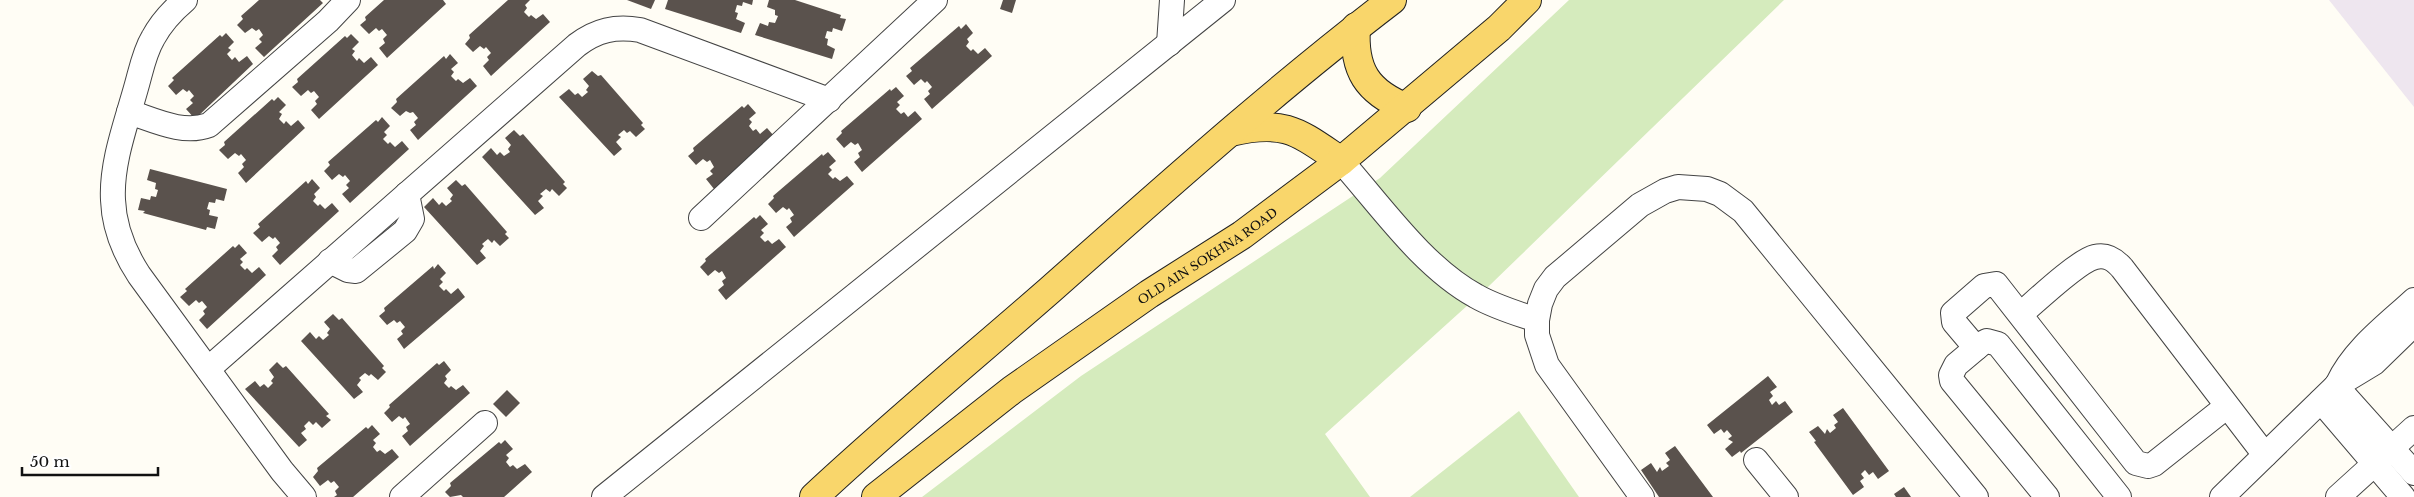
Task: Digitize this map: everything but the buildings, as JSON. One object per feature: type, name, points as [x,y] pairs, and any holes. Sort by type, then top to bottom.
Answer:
[{"type":"main road","points":[[814,497],[1228,132],[1356,27],[1392,0]]},
{"type":"main road","name":"OLD AIN SOKHNA ROAD","points":[[876,497],[1012,390],[1149,294],[1242,235],[1341,161],[1407,108],[1499,28],[1527,0]]},
{"type":"main road","points":[[1356,27],[1355,48],[1363,75],[1371,87],[1387,100],[1407,108]]},
{"type":"main road","points":[[1228,132],[1256,126],[1278,126],[1298,132],[1341,161]]},
{"type":"street","points":[[185,0],[166,18],[152,40],[129,112],[113,181],[113,200],[118,232],[130,262],[139,275],[282,471],[304,497]]},
{"type":"street","points":[[129,112],[183,129],[201,128],[209,125],[321,27],[348,0]]},
{"type":"street","points":[[701,218],[935,0]]},
{"type":"street","points":[[1169,44],[1172,0]]},
{"type":"street","points":[[604,497],[1223,0]]},
{"type":"street","points":[[208,369],[577,45],[600,31],[613,28],[640,30],[829,100]]},
{"type":"street","points":[[1341,161],[1408,238],[1452,279],[1475,296],[1503,309],[1537,320]]},
{"type":"street","points":[[1642,497],[1547,364],[1537,335],[1537,320],[1543,297],[1555,277],[1652,197],[1678,187],[1707,188],[1720,194],[1742,211],[1976,497]]},
{"type":"street","points":[[2021,314],[2086,261],[2101,256],[2109,258],[2122,268],[2264,455]]},
{"type":"street","points":[[1976,348],[1954,322],[1953,313],[1984,286],[1992,283],[1996,284],[2136,463],[2141,466],[2154,464],[2226,407]]},
{"type":"street","points":[[2329,394],[2346,367],[2360,350],[2414,300]]},
{"type":"street","points":[[2222,497],[2329,394],[2374,363],[2414,324]]},
{"type":"street","points":[[2047,497],[1952,381],[1953,369],[1956,365],[1987,341],[1998,344],[2119,497]]},
{"type":"street","points":[[2329,394],[2383,456],[2403,497]]},
{"type":"street","points":[[402,497],[485,423]]},
{"type":"street","points":[[2338,497],[2414,428]]},
{"type":"street","points":[[2383,456],[2414,474]]},
{"type":"street","points":[[1756,460],[1786,497]]},
{"type":"shaded area","points":[[2329,0],[2414,0],[2414,107]]},
{"type":"green space","points":[[1569,0],[1784,0],[1489,286],[1325,434],[1370,497],[922,497],[1081,376],[1380,178]]},
{"type":"green space","points":[[1519,411],[1579,497],[1410,497]]}]
